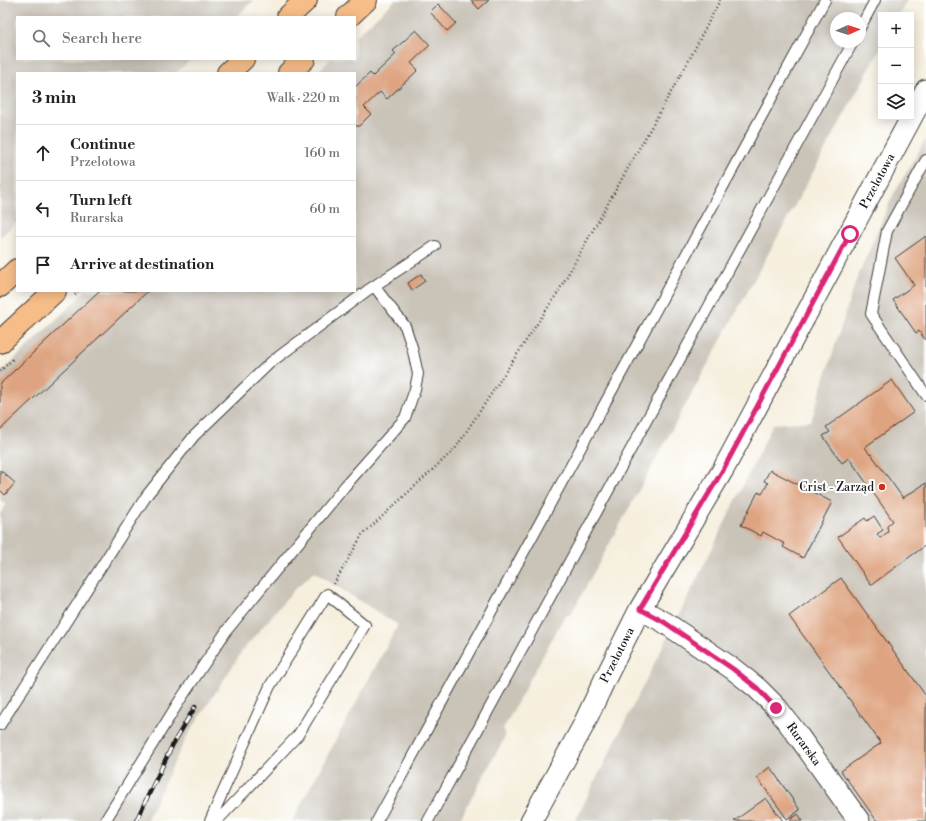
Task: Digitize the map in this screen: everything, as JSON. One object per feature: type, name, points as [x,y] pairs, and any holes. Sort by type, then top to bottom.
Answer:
[{"type":"highway","points":[[289,16],[306,0]]},
{"type":"highway","points":[[349,16],[366,0]]},
{"type":"highway","points":[[229,72],[242,60]]},
{"type":"highway","points":[[290,72],[303,60]]},
{"type":"highway","points":[[0,286],[16,271]]},
{"type":"highway","points":[[0,342],[54,292]]},
{"type":"street","name":"Przelotowa","points":[[531,821],[582,728],[640,609],[724,468],[926,90]]},
{"type":"street","name":"Rurarska","points":[[640,609],[664,622],[733,669],[757,688],[776,708],[797,734],[859,821]]},
{"type":"lane","points":[[377,821],[825,0]]},
{"type":"lane","points":[[866,18],[876,0]]},
{"type":"lane","points":[[428,821],[850,48]]},
{"type":"lane","points":[[926,160],[887,230],[871,314],[926,395]]},
{"type":"lane","points":[[0,724],[148,495],[194,436],[270,363],[374,286],[435,246]]},
{"type":"lane","points":[[105,821],[180,700],[227,630],[345,486],[405,418],[415,389],[418,374],[412,347],[404,326],[374,286]]},
{"type":"lane","points":[[210,821],[270,686],[327,594],[365,625],[298,736],[217,821]]},
{"type":"path","points":[[327,594],[362,536],[455,449],[464,436],[558,292],[688,62],[720,0]]},
{"type":"shaded area","points":[[0,0],[254,0],[237,16],[16,16],[16,60],[190,60],[177,72],[16,72],[16,223],[0,237]]},
{"type":"shaded area","points":[[395,0],[907,0],[901,12],[878,12],[878,53],[571,614],[564,617],[503,729],[505,737],[459,821],[292,821],[398,625],[314,572],[293,591],[243,650],[186,738],[146,821],[0,821],[0,514],[6,505],[0,499],[0,373],[85,292],[356,292],[356,72],[317,72],[330,60],[356,60],[356,36]]},
{"type":"shaded area","points":[[926,139],[926,821],[575,821],[773,424],[811,421],[855,283],[892,197]]},
{"type":"building","points":[[471,0],[489,0],[479,9]]},
{"type":"building","points":[[438,4],[456,23],[447,31],[430,12]]},
{"type":"building","points":[[416,30],[430,45],[411,63],[418,70],[387,99],[380,92],[364,107],[371,114],[359,126],[356,126],[356,86],[370,73],[373,76],[396,54],[393,51]]},
{"type":"building","points":[[926,236],[926,341],[919,331],[916,333],[893,300],[914,285],[895,258]]},
{"type":"building","points":[[421,274],[425,281],[412,290],[408,283]]},
{"type":"building","points":[[98,292],[147,292],[0,430],[0,384]]},
{"type":"building","points":[[892,380],[914,412],[865,447],[903,498],[926,483],[926,545],[871,585],[838,537],[865,518],[867,521],[874,516],[883,530],[877,534],[880,538],[888,532],[887,526],[893,521],[849,458],[842,463],[823,436],[830,432],[826,427]]},
{"type":"building","points":[[0,470],[15,483],[5,495],[0,490]]},
{"type":"building","points":[[770,470],[832,502],[803,558],[783,547],[785,544],[763,532],[761,536],[741,525],[758,492],[762,494],[768,483],[764,481]]},
{"type":"building","points":[[841,578],[926,696],[926,821],[877,821],[841,771],[881,743],[789,616]]},
{"type":"building","points":[[770,767],[800,810],[787,819],[757,777]]},
{"type":"building","points":[[766,798],[783,821],[734,821]]},
{"type":"building","points":[[798,814],[803,821],[789,821]]},
{"type":"railway","points":[[136,821],[173,744],[195,707]]},
{"type":"place","name":"Crist - Zarząd","points":[[882,487]]},
{"type":"route","points":[[776,708],[757,688],[733,669],[664,622],[640,609],[724,468],[850,234]]}]
